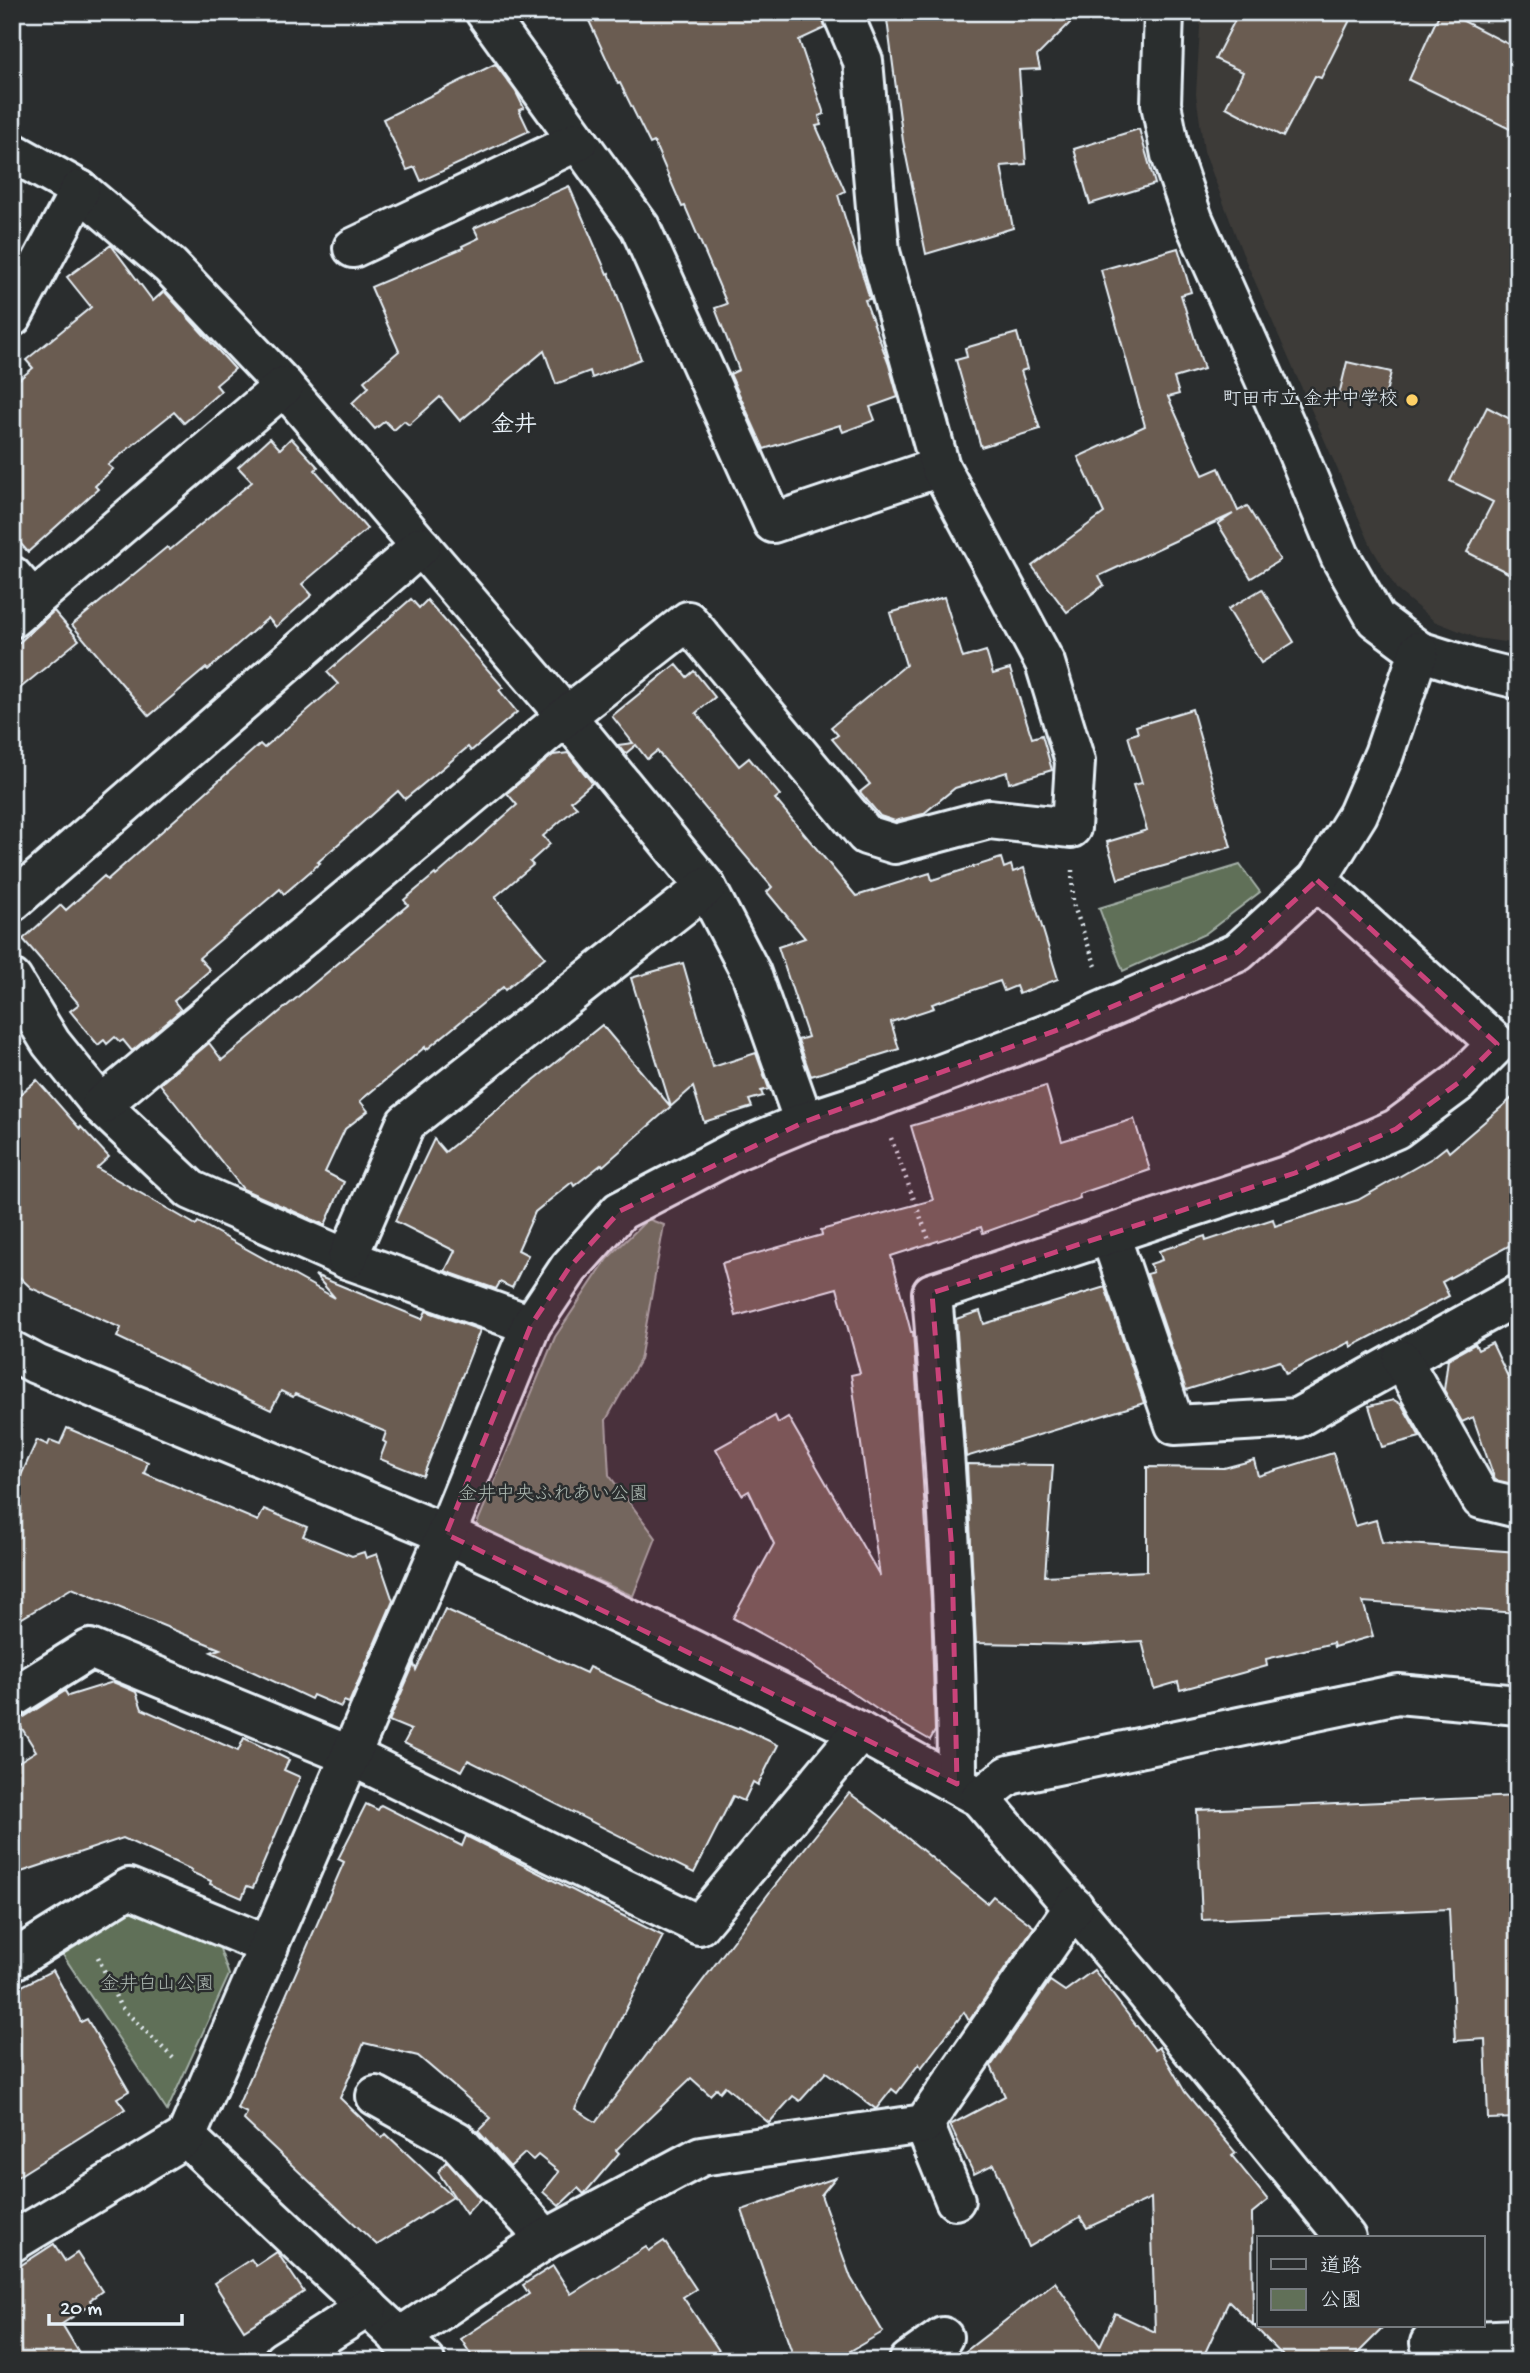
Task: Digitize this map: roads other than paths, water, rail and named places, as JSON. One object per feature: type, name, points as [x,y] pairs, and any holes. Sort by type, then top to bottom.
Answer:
[{"type":"street","points":[[485,12],[640,227],[773,523],[940,467]]},
{"type":"street","points":[[101,1105],[566,716],[688,621],[866,835],[895,844],[989,819],[1071,842],[1075,761],[1045,663],[940,467],[880,252],[863,61],[842,12]]},
{"type":"street","points":[[1164,12],[1161,104],[1171,155],[1193,219],[1296,449],[1340,556],[1376,619],[1419,651],[1473,668],[1518,678]]},
{"type":"street","points":[[353,248],[578,141]]},
{"type":"street","points":[[12,152],[80,190],[170,266],[284,386],[566,716],[706,887],[751,974],[804,1122]]},
{"type":"street","points":[[12,317],[80,190]]},
{"type":"street","points":[[19,598],[284,386]]},
{"type":"street","points":[[12,902],[421,546]]},
{"type":"street","points":[[12,2242],[186,2137],[446,1534],[531,1325],[569,1268],[620,1211],[737,1150],[804,1122],[880,1110],[1040,1038],[1107,997],[1238,952],[1317,880],[1358,814],[1384,754],[1419,651]]},
{"type":"street","points":[[968,1791],[957,1683],[953,1566],[932,1293],[1295,1173],[1396,1129],[1458,1083],[1497,1044],[1317,880]]},
{"type":"street","points":[[347,1259],[406,1123],[706,887]]},
{"type":"street","points":[[12,979],[51,1043],[101,1105],[191,1190],[347,1259],[531,1325]]},
{"type":"street","points":[[1110,1235],[1175,1425],[1297,1418],[1518,1295]]},
{"type":"street","points":[[1402,1360],[1481,1499],[1518,1508]]},
{"type":"street","points":[[20,1365],[446,1534],[652,1630],[860,1732],[968,1791],[1074,1907],[1344,2236]]},
{"type":"street","points":[[12,1698],[90,1649],[351,1756],[699,1925],[860,1732]]},
{"type":"street","points":[[968,1791],[1009,1775],[1398,1694],[1518,1705]]},
{"type":"street","points":[[12,1961],[129,1888],[269,1946]]},
{"type":"street","points":[[186,2137],[412,2349],[546,2239],[701,2156],[924,2124],[1074,1907]]},
{"type":"street","points":[[376,2096],[457,2141],[546,2239]]},
{"type":"street","points":[[924,2124],[955,2200]]},
{"type":"street","points":[[283,2361],[368,2307]]},
{"type":"street","points":[[909,2361],[943,2337]]},
{"type":"street","points":[[1431,2343],[1518,2339]]},
{"type":"place","name":"町田市立 金井中学校","points":[[1412,400]]},
{"type":"district","name":"金井","points":[[514,426]]},
{"type":"park label","name":"金井中央ふれあい公園","points":[[553,1495]]},
{"type":"park label","name":"金井白山公園","points":[[157,1985]]}]
